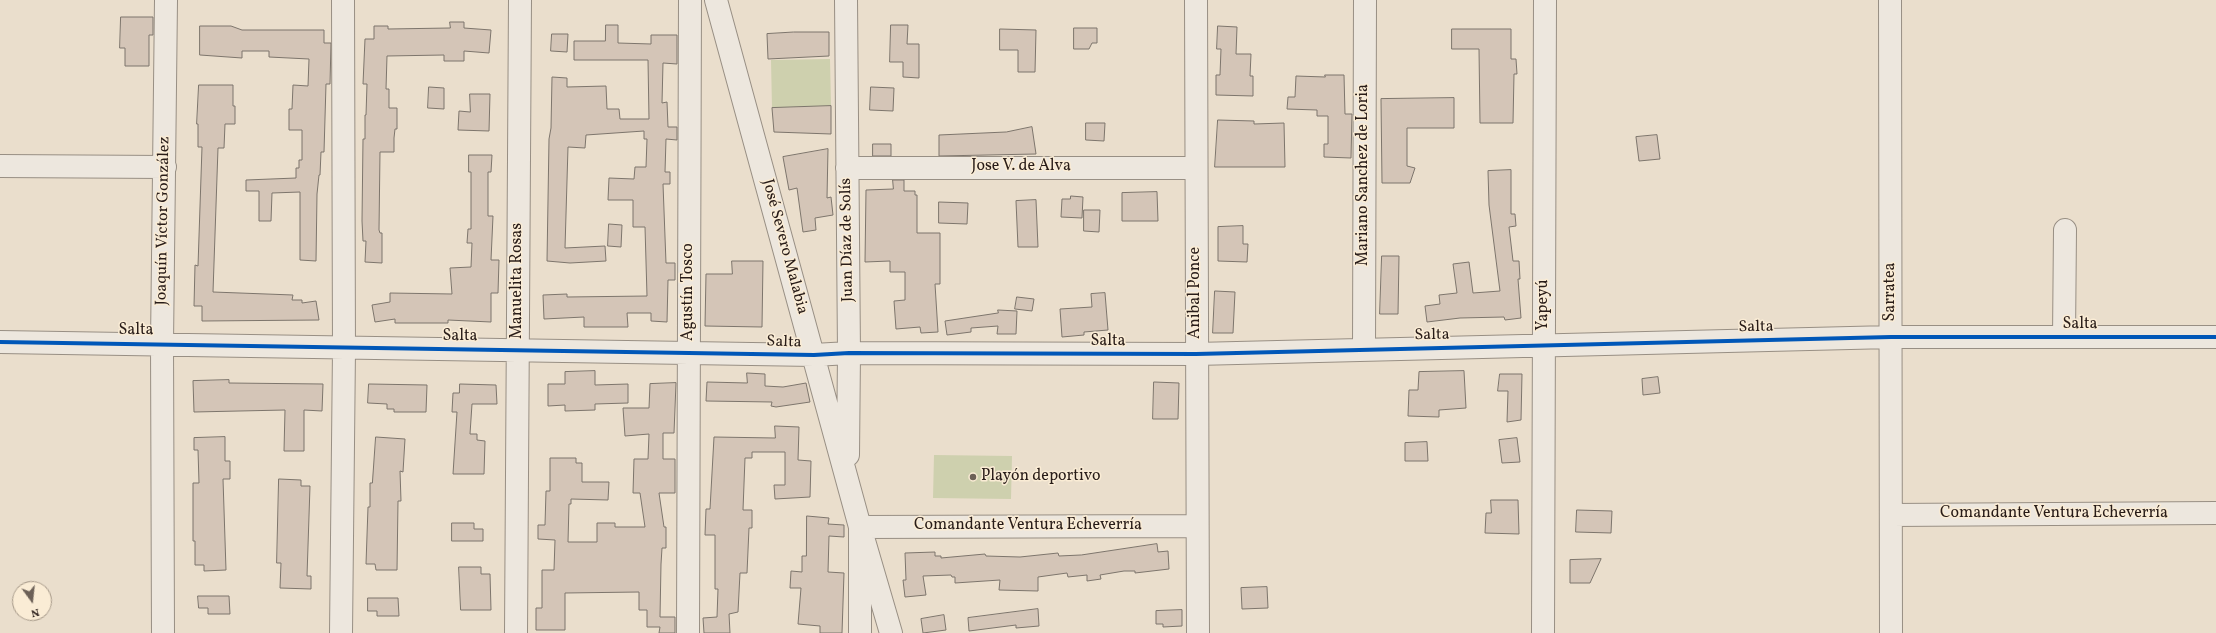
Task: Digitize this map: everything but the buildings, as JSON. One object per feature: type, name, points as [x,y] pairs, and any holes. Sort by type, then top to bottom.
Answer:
[{"type":"street","name":"Joaquín Víctor González","points":[[163,633],[162,343],[166,0]]},
{"type":"street","points":[[342,633],[344,349],[343,0]]},
{"type":"street","name":"Manuelita Rosas","points":[[516,633],[520,0]]},
{"type":"street","name":"Agustín Tosco","points":[[688,633],[690,0]]},
{"type":"street","name":"José Severo Malabia","points":[[716,0],[847,480],[891,633]]},
{"type":"street","name":"Juan Díaz de Solís","points":[[846,0],[849,353],[847,480]]},
{"type":"street","name":"Anibal Ponce","points":[[1196,0],[1195,168],[1198,633]]},
{"type":"street","name":"Mariano Sanchez de Loria","points":[[1364,350],[1365,0]]},
{"type":"street","name":"Yapeyú","points":[[1543,633],[1545,0]]},
{"type":"street","name":"Sarratea","points":[[1890,0],[1892,633]]},
{"type":"street","points":[[0,166],[165,167]]},
{"type":"street","name":"Jose V. de Alva","points":[[847,168],[1195,168]]},
{"type":"street","points":[[2064,337],[2065,230]]},
{"type":"street","name":"Salta","points":[[0,342],[162,343],[344,349],[518,349],[814,355],[849,353],[1196,354],[1891,337],[2216,337]]},
{"type":"street","name":"Comandante Ventura Echeverría","points":[[1891,515],[2216,513]]},
{"type":"street","name":"Comandante Ventura Echeverría","points":[[860,527],[1197,526]]},
{"type":"street","points":[[860,527],[860,633]]},
{"type":"green space","points":[[830,59],[831,106],[772,108],[771,60]]},
{"type":"green space","name":"Playón deportivo","points":[[934,455],[1012,456],[1011,499],[933,498]]},
{"type":"cycle path","points":[[0,342],[814,355],[849,353],[1196,354],[1891,337],[2216,337]]},
{"type":"place","name":"Playón deportivo","points":[[973,477]]}]
